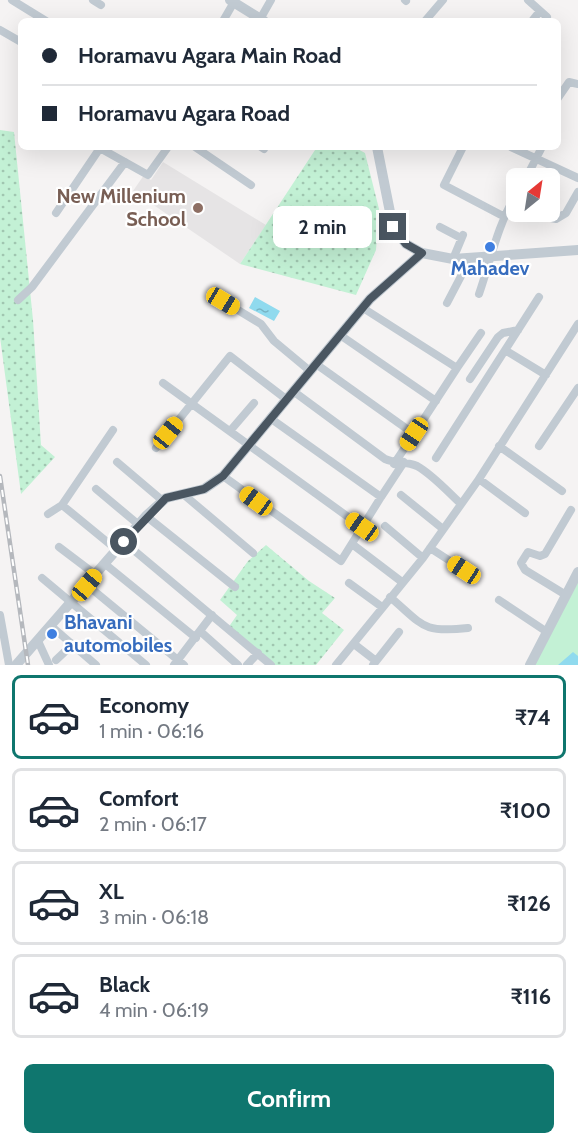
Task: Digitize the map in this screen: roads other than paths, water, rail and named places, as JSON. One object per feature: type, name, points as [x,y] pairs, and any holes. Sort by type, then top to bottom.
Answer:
[{"type":"street","points":[[12,0],[41,18]]},
{"type":"street","points":[[93,0],[101,5]]},
{"type":"street","points":[[262,18],[271,0]]},
{"type":"street","points":[[428,18],[443,0]]},
{"type":"street","points":[[528,0],[548,17]]},
{"type":"street","points":[[224,18],[232,1],[258,18]]},
{"type":"street","points":[[534,18],[540,11]]},
{"type":"street","points":[[0,30],[18,40]]},
{"type":"street","points":[[561,94],[569,82],[578,84]]},
{"type":"street","points":[[56,213],[97,150]]},
{"type":"street","points":[[104,150],[148,175],[166,150]]},
{"type":"street","points":[[200,150],[251,184]]},
{"type":"street","points":[[378,150],[393,227],[406,244],[422,253],[453,259],[470,259],[578,250]]},
{"type":"street","points":[[462,150],[444,185],[503,216]]},
{"type":"street","points":[[516,150],[536,161],[578,178]]},
{"type":"street","points":[[532,168],[541,150]]},
{"type":"street","points":[[18,300],[32,287],[125,162]]},
{"type":"street","points":[[560,216],[566,213],[578,192]]},
{"type":"street","points":[[479,294],[493,256],[496,234],[506,211]]},
{"type":"street","points":[[440,227],[462,237],[453,259]]},
{"type":"street","points":[[16,665],[143,520],[163,501],[204,489],[223,476],[363,308],[422,253]]},
{"type":"street","points":[[447,303],[470,259]]},
{"type":"street","points":[[436,458],[540,297]]},
{"type":"street","points":[[223,301],[261,324],[274,341],[414,434]]},
{"type":"street","points":[[363,308],[457,368]]},
{"type":"street","points":[[336,665],[423,558],[479,479],[578,324]]},
{"type":"street","points":[[470,379],[498,337],[510,330],[518,330]]},
{"type":"street","points":[[394,464],[481,333]]},
{"type":"street","points":[[340,335],[436,401]]},
{"type":"street","points":[[505,350],[546,375]]},
{"type":"street","points":[[156,448],[230,356],[394,464],[404,462],[418,467],[461,504]]},
{"type":"street","points":[[163,382],[247,446],[362,527]]},
{"type":"street","points":[[539,446],[578,388]]},
{"type":"street","points":[[230,431],[254,402]]},
{"type":"street","points":[[270,418],[381,497]]},
{"type":"street","points":[[48,514],[62,505],[113,430]]},
{"type":"street","points":[[499,446],[562,491]]},
{"type":"street","points":[[117,462],[163,501]]},
{"type":"street","points":[[223,476],[341,561],[404,462]]},
{"type":"street","points":[[479,479],[525,513]]},
{"type":"street","points":[[96,489],[235,587]]},
{"type":"street","points":[[183,494],[253,553]]},
{"type":"street","points":[[401,495],[443,529]]},
{"type":"street","points":[[62,505],[121,546],[212,615],[271,665]]},
{"type":"street","points":[[566,595],[525,570],[521,563],[532,551],[540,556],[545,555],[571,510]]},
{"type":"street","points":[[385,526],[423,558]]},
{"type":"street","points":[[352,544],[402,582]]},
{"type":"street","points":[[59,547],[96,575]]},
{"type":"street","points":[[430,548],[464,570]]},
{"type":"street","points":[[105,564],[238,665]]},
{"type":"street","points":[[530,665],[578,572]]},
{"type":"street","points":[[42,578],[146,665]]},
{"type":"street","points":[[349,583],[382,607]]},
{"type":"street","points":[[87,585],[179,663],[212,615]]},
{"type":"street","points":[[390,597],[428,629],[439,631],[468,628]]},
{"type":"street","points":[[499,600],[547,632]]},
{"type":"street","points":[[0,615],[9,665]]},
{"type":"street","points":[[51,626],[73,644],[90,663]]},
{"type":"street","points":[[354,644],[375,663],[399,632]]},
{"type":"street","points":[[38,641],[52,663],[73,644]]},
{"type":"street","points":[[247,665],[258,653]]},
{"type":"water","points":[[255,297],[280,311],[274,321],[249,308]]},
{"type":"water","points":[[573,652],[578,656],[578,665],[558,665]]},
{"type":"railway","points":[[0,476],[28,665]]},
{"type":"place","name":"New Millenium School","points":[[198,208]]},
{"type":"place","name":"Mahadev","points":[[490,247]]},
{"type":"place","name":"Bhavani automobiles","points":[[52,634]]}]
